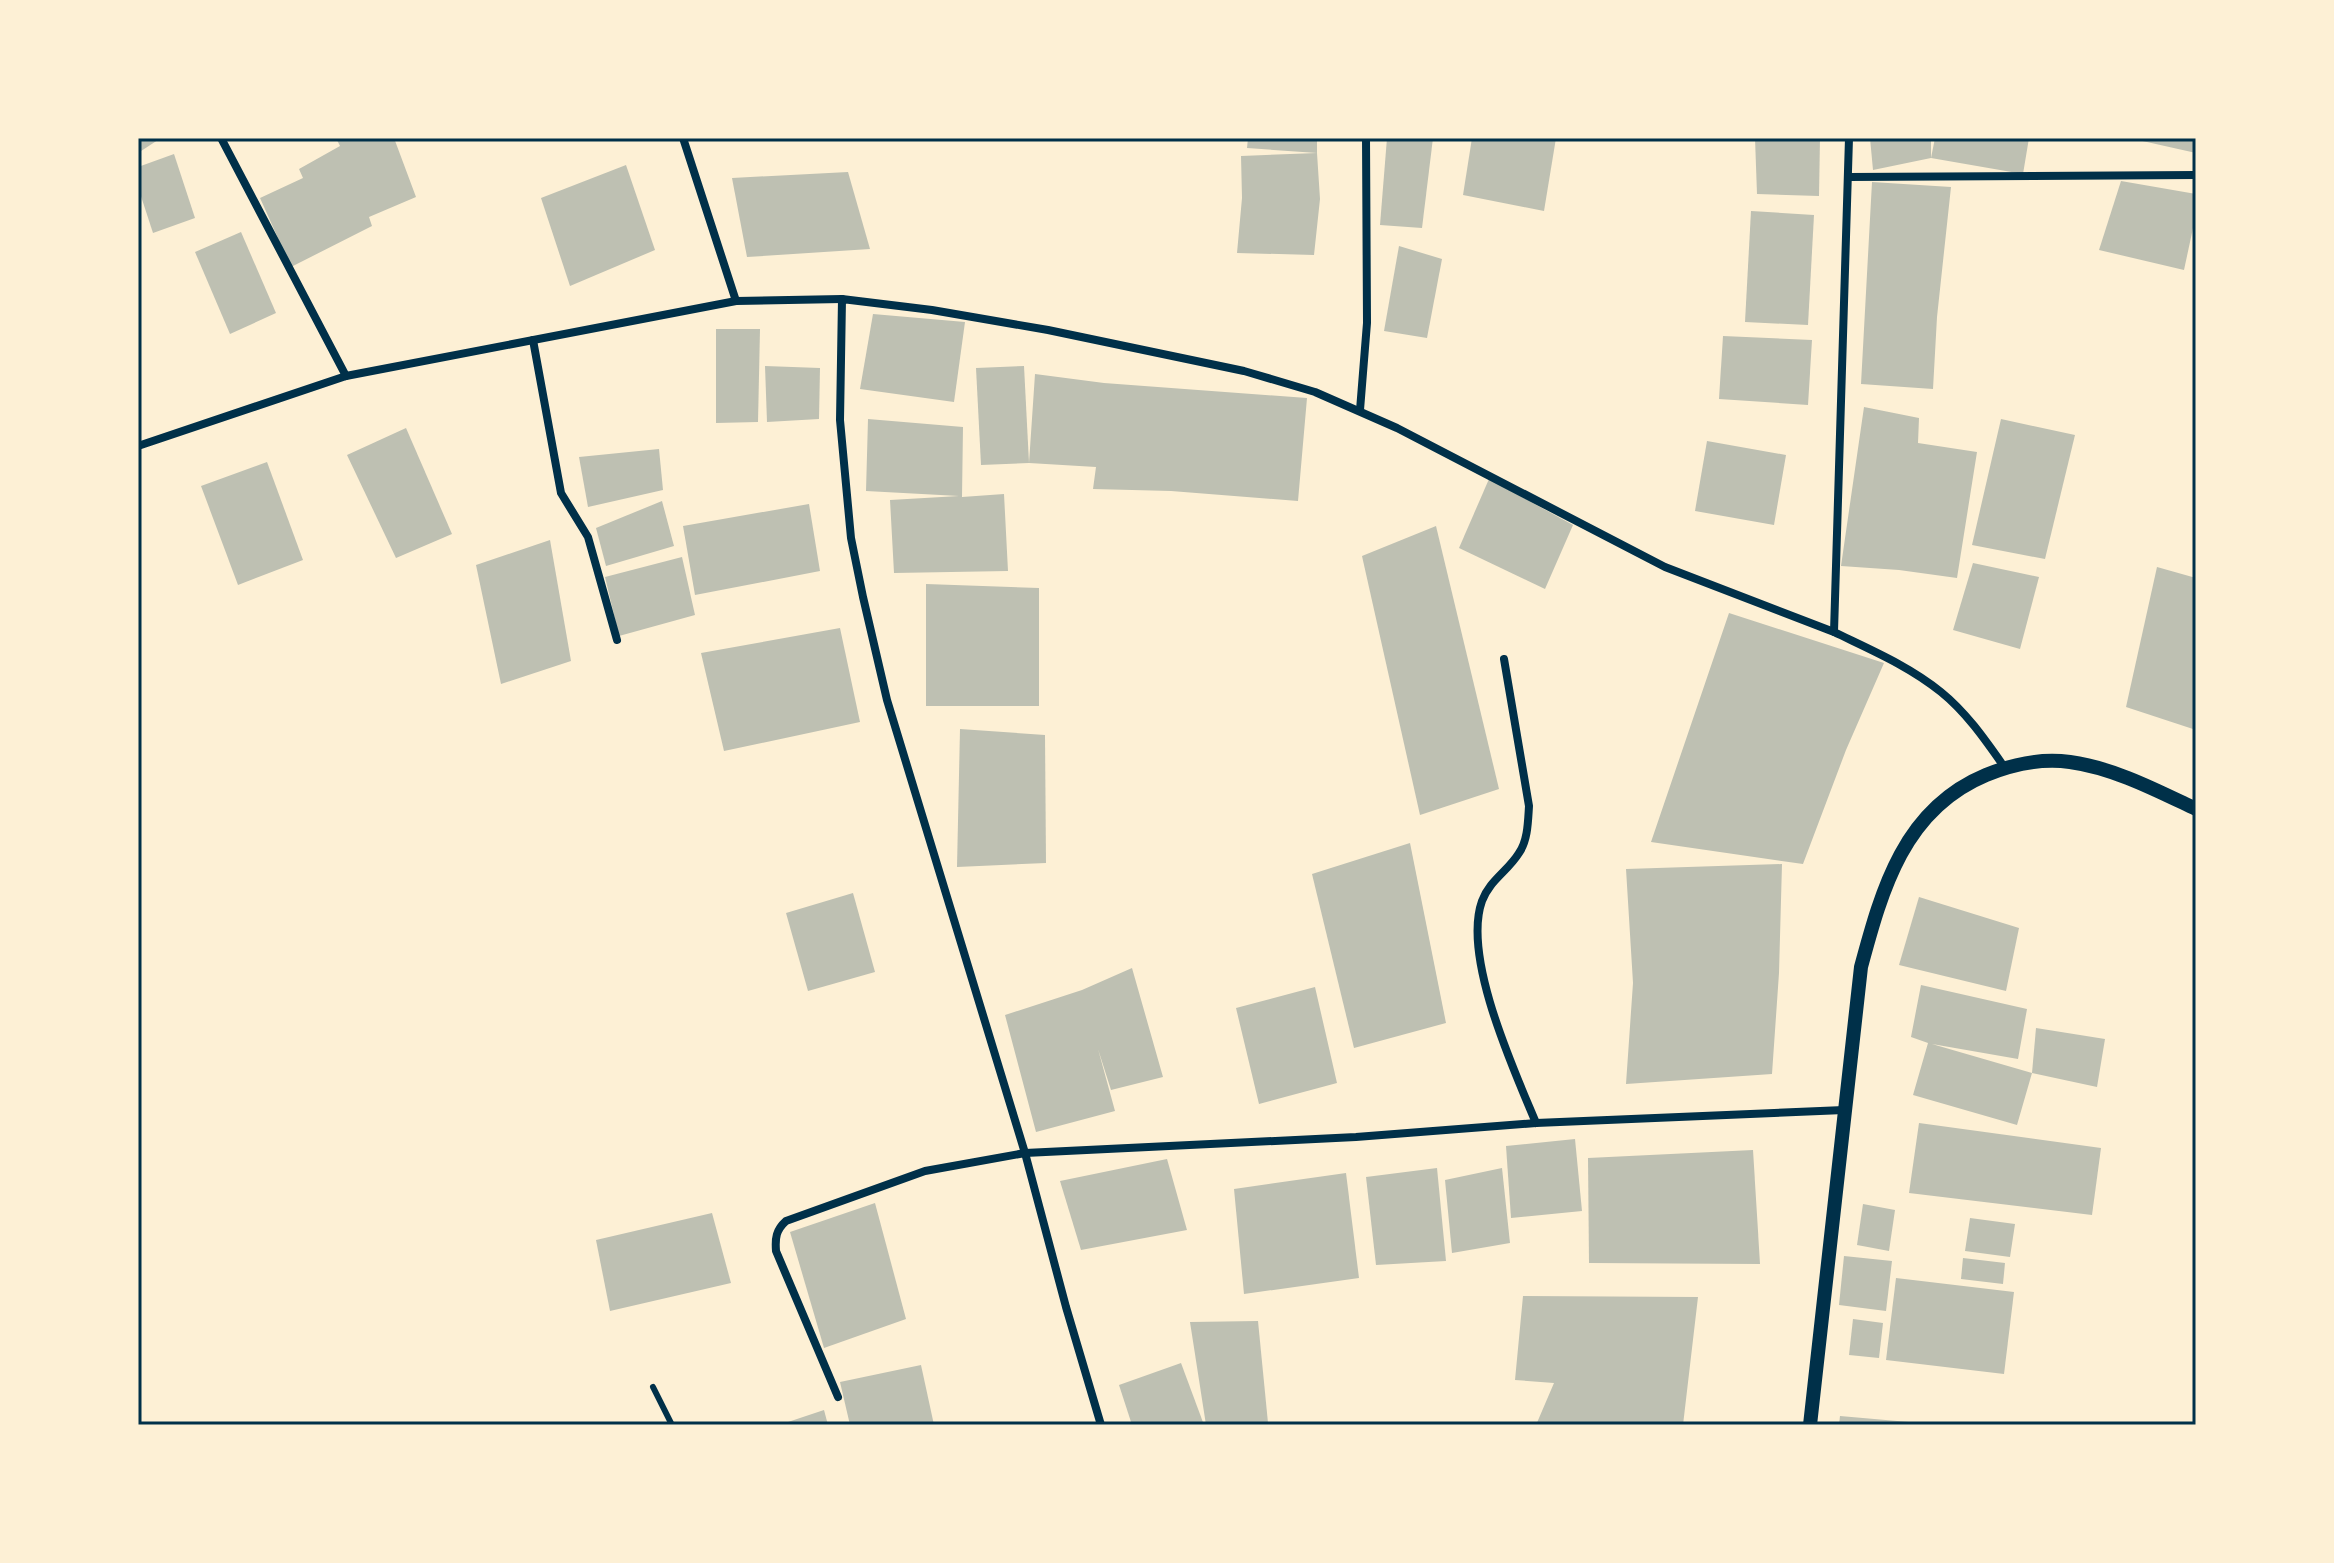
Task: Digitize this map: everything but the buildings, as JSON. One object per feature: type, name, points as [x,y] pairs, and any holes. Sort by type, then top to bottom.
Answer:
[{"type":"street","points":[[221,138],[346,376]]},
{"type":"street","points":[[683,138],[736,301]]},
{"type":"street","points":[[1360,410],[1367,323],[1366,138]]},
{"type":"street","points":[[1834,632],[1849,138]]},
{"type":"street","points":[[1848,177],[2196,175]]},
{"type":"street","points":[[138,446],[346,376],[736,301],[842,299],[932,310],[1048,330],[1244,371],[1315,392],[1360,410],[1665,567],[1834,632],[1901,665],[1943,693],[1973,724],[2005,768]]},
{"type":"street","points":[[842,299],[841,432],[851,538],[863,597],[903,755],[1025,1153],[1101,1425]]},
{"type":"street","points":[[533,340],[561,493],[588,537],[617,640]]},
{"type":"street","points":[[1504,659],[1529,806],[1528,828],[1520,853],[1496,877],[1482,899],[1477,922],[1490,1004],[1536,1123]]},
{"type":"street","points":[[1810,1425],[1861,967],[1878,903],[1893,867],[1914,830],[1949,794],[2005,768],[2042,760],[2071,762],[2147,785],[2196,809]]},
{"type":"street","points":[[838,1397],[776,1251],[775,1239],[786,1221],[896,1179],[1025,1153],[1341,1138],[1536,1123],[1844,1110]]},
{"type":"lane","points":[[653,1387],[672,1425]]}]
